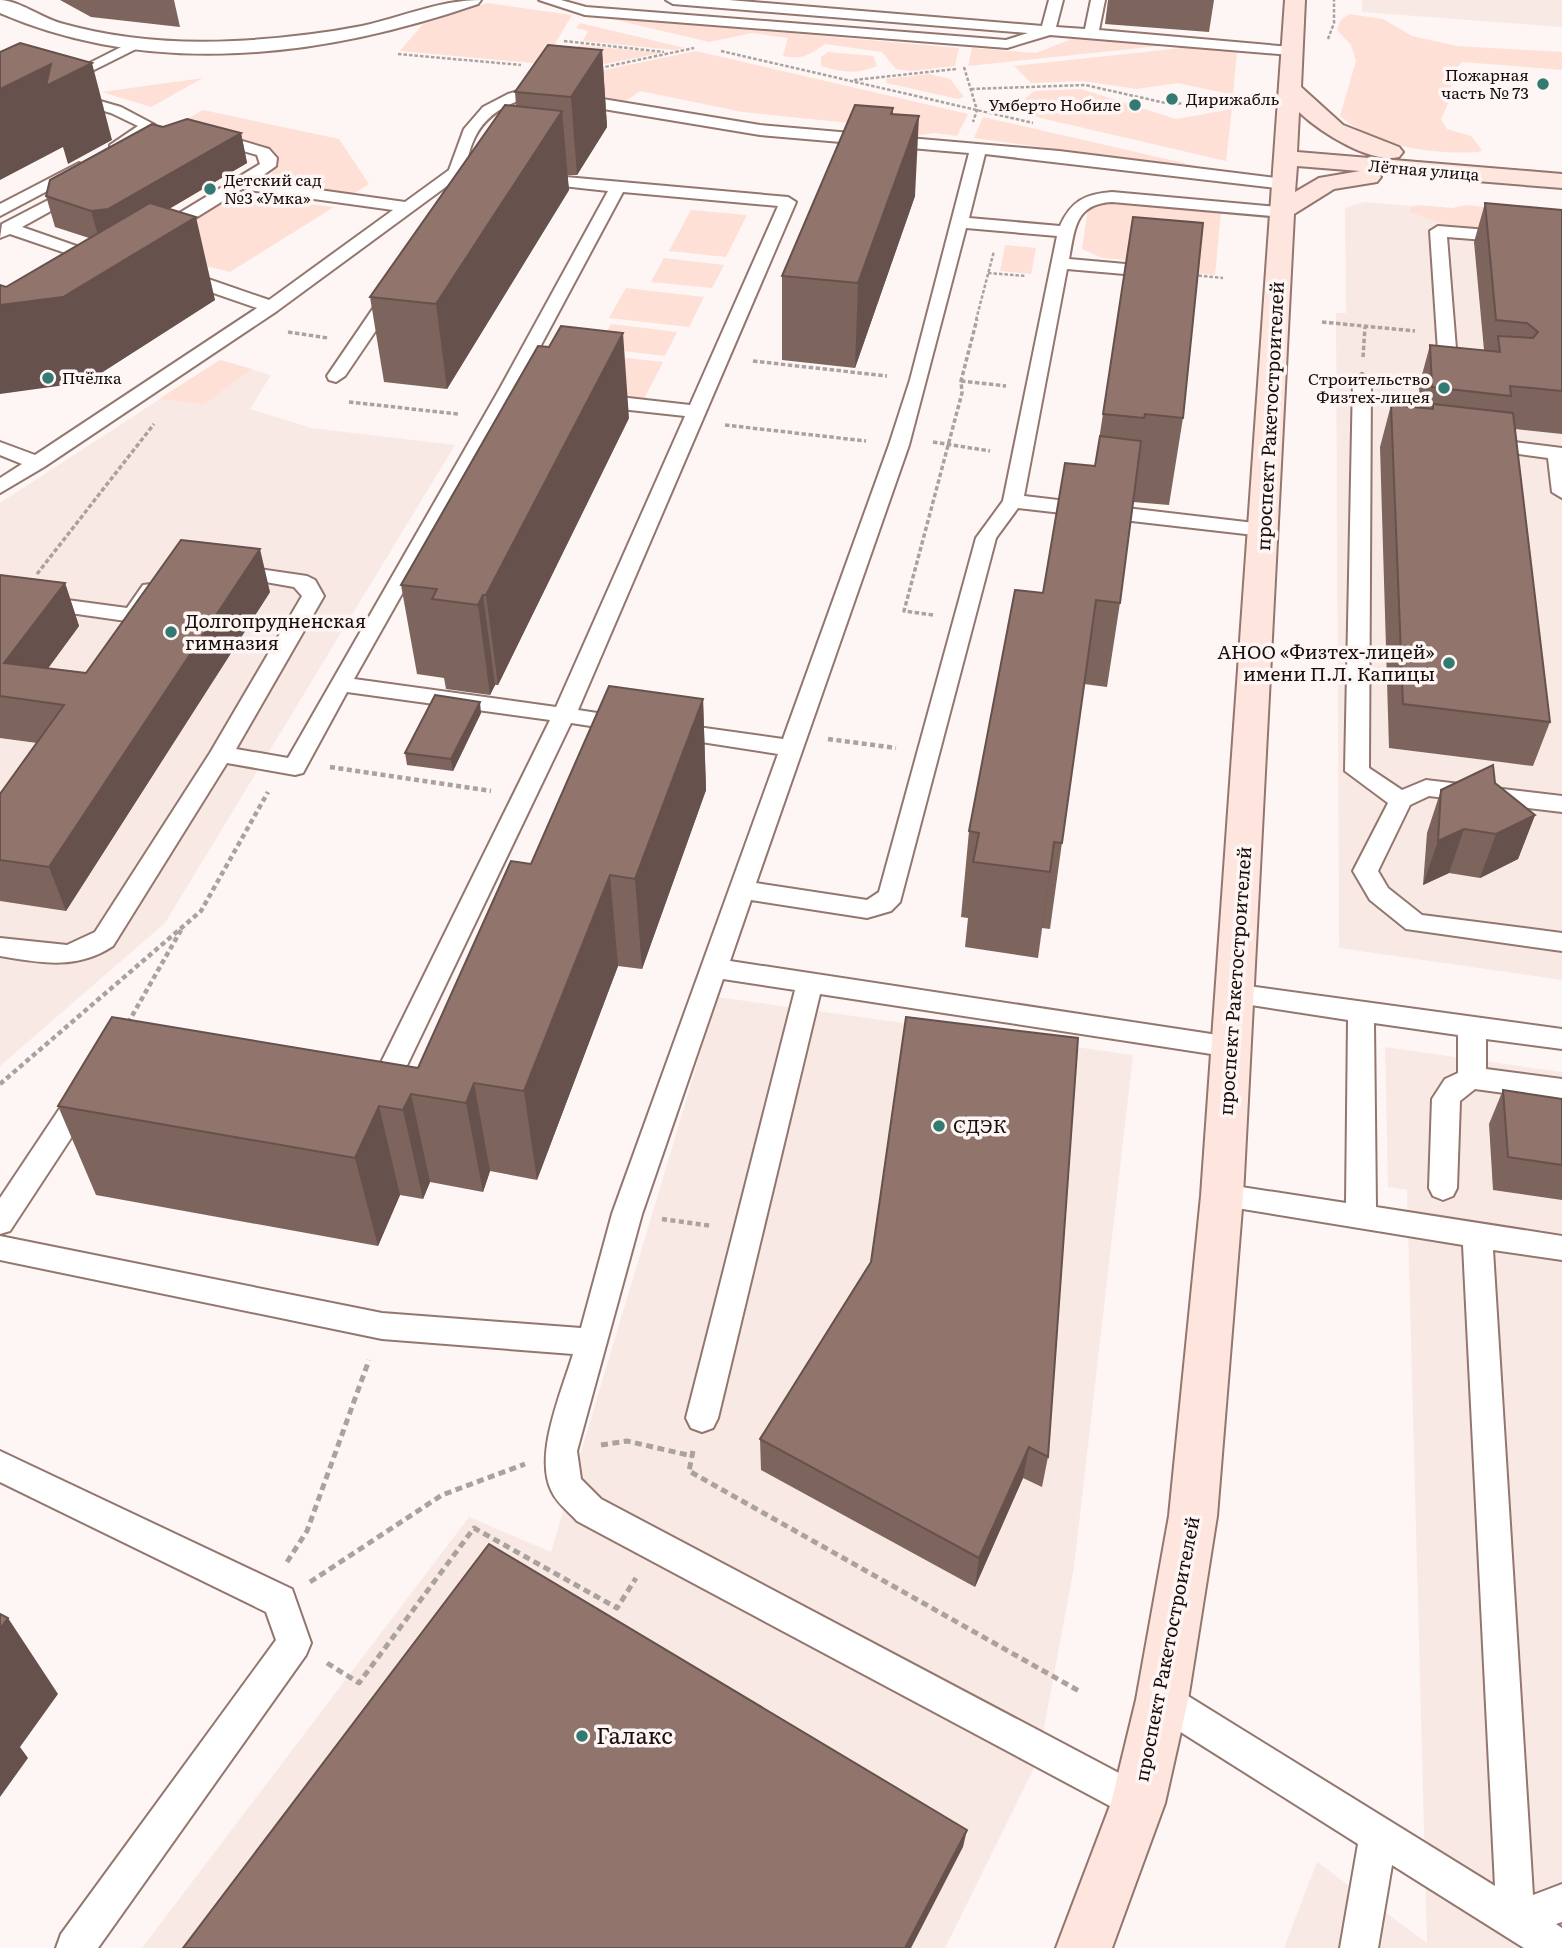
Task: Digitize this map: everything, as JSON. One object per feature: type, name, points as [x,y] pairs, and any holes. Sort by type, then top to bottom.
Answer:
[{"type":"main road","name":"проспект Ракетостроителей","points":[[1084,1948],[1138,1803],[1162,1700],[1193,1516],[1222,1196],[1294,0]]},
{"type":"main road","points":[[1290,89],[1308,110],[1337,134],[1375,148],[1471,173]]},
{"type":"main road","name":"Лётная улица","points":[[1286,158],[1562,181]]},
{"type":"main road","points":[[1282,211],[1327,183],[1347,179],[1471,173]]},
{"type":"street","points":[[0,5],[35,22],[68,32],[137,43],[216,47],[323,39],[390,26],[471,0]]},
{"type":"lane","points":[[546,0],[585,11],[1007,44],[1048,31]]},
{"type":"lane","points":[[673,0],[993,17],[1048,31],[1291,51]]},
{"type":"lane","points":[[1048,31],[1056,0]]},
{"type":"lane","points":[[1091,35],[1100,10]]},
{"type":"lane","points":[[0,211],[139,135],[147,125],[116,110],[54,89],[137,43]]},
{"type":"lane","points":[[0,487],[409,215],[456,172],[463,142],[482,113],[503,99],[530,92],[760,130],[978,149],[1284,184]]},
{"type":"lane","points":[[141,243],[268,166],[267,155],[213,137],[189,136]]},
{"type":"lane","points":[[978,149],[919,380],[899,445],[627,1214],[561,1451],[565,1485],[589,1510],[655,1548],[1138,1803]]},
{"type":"lane","points":[[456,172],[483,174]]},
{"type":"lane","points":[[351,1093],[378,1098],[564,715],[788,202],[510,177]]},
{"type":"lane","points":[[4,230],[92,182]]},
{"type":"lane","points":[[242,184],[409,215]]},
{"type":"lane","points":[[221,754],[295,767],[508,390],[618,187]]},
{"type":"lane","points":[[741,890],[867,909],[882,905],[891,896],[986,538],[1013,501],[1066,232],[1075,207],[1091,198],[1282,211]]},
{"type":"lane","points":[[959,222],[1066,232]]},
{"type":"lane","points":[[4,230],[83,254],[120,252]]},
{"type":"lane","points":[[1488,369],[1448,366],[1438,231],[1562,241]]},
{"type":"lane","points":[[1060,263],[1179,274]]},
{"type":"lane","points":[[163,273],[192,278],[271,307]]},
{"type":"lane","points":[[336,376],[406,273]]},
{"type":"lane","points":[[1362,380],[1357,771],[1401,800]]},
{"type":"lane","points":[[508,390],[535,393]]},
{"type":"lane","points":[[576,398],[696,417]]},
{"type":"lane","points":[[1360,430],[1386,433]]},
{"type":"lane","points":[[1465,442],[1560,453],[1562,492]]},
{"type":"lane","points":[[0,448],[37,463]]},
{"type":"lane","points":[[1013,501],[1263,530]]},
{"type":"lane","points":[[0,947],[71,956],[94,947],[104,939],[221,754],[313,596],[307,585],[299,581],[209,568]]},
{"type":"lane","points":[[119,635],[166,572]]},
{"type":"lane","points":[[8,598],[133,615]]},
{"type":"lane","points":[[340,684],[564,715],[794,741]]},
{"type":"lane","points":[[1562,804],[1426,788],[1401,800],[1365,871],[1379,894],[1415,923],[1562,942]]},
{"type":"lane","points":[[713,968],[1231,1047]]},
{"type":"lane","points":[[702,1418],[810,983]]},
{"type":"lane","points":[[1234,994],[1562,1039]]},
{"type":"lane","points":[[1361,1012],[1361,1217]]},
{"type":"lane","points":[[1472,1027],[1472,1078]]},
{"type":"lane","points":[[0,1222],[111,1055]]},
{"type":"lane","points":[[1443,1188],[1446,1099],[1455,1087],[1472,1078],[1562,1090]]},
{"type":"lane","points":[[1222,1196],[1562,1248]]},
{"type":"lane","points":[[1477,1235],[1516,1921]]},
{"type":"lane","points":[[0,1248],[382,1326],[592,1342]]},
{"type":"lane","points":[[0,1466],[273,1598],[294,1643],[75,1948]]},
{"type":"lane","points":[[1162,1700],[1559,1948]]},
{"type":"lane","points":[[1359,1948],[1378,1834]]},
{"type":"lane","points":[[1516,1921],[1562,1903]]},
{"type":"path","points":[[1328,40],[1334,23],[1334,0]]},
{"type":"path","points":[[558,50],[585,11]]},
{"type":"path","points":[[564,41],[671,53]]},
{"type":"path","points":[[589,70],[702,47],[688,43]]},
{"type":"path","points":[[715,50],[1044,126]]},
{"type":"path","points":[[398,54],[533,66]]},
{"type":"path","points":[[971,89],[1085,85],[1170,104],[1239,99]]},
{"type":"path","points":[[965,619],[904,611],[962,393],[961,381],[996,242]]},
{"type":"path","points":[[1179,274],[1223,278]]},
{"type":"path","points":[[1322,322],[1446,334]]},
{"type":"path","points":[[242,326],[359,342]]},
{"type":"path","points":[[721,358],[919,380]]},
{"type":"path","points":[[336,376],[322,399],[491,418]]},
{"type":"path","points":[[961,381],[1035,390]]},
{"type":"path","points":[[696,417],[899,445],[923,441],[1022,455]]},
{"type":"path","points":[[8,598],[159,418]]},
{"type":"path","points":[[794,741],[929,752]]},
{"type":"path","points":[[295,767],[316,765],[525,796]]},
{"type":"path","points":[[111,1055],[183,927]]},
{"type":"path","points":[[627,1214],[748,1231]]},
{"type":"path","points":[[273,1598],[307,1531],[382,1326]]},
{"type":"path","points":[[702,1418],[689,1471],[1079,1691]]},
{"type":"path","points":[[273,1598],[442,1495],[561,1451],[627,1441],[692,1456]]},
{"type":"path","points":[[294,1643],[359,1682],[474,1528],[617,1608],[655,1548]]},
{"type":"shaded area","points":[[1362,0],[1562,0],[1562,27],[1362,12]]},
{"type":"shaded area","points":[[487,3],[572,15],[543,64],[400,51],[423,24]]},
{"type":"shaded area","points":[[1349,14],[1383,19],[1412,36],[1457,46],[1562,52],[1562,70],[1462,62],[1449,76],[1453,93],[1441,119],[1447,129],[1471,136],[1482,150],[1462,153],[1406,147],[1370,135],[1340,116],[1356,61],[1351,45],[1337,30],[1340,21]]},
{"type":"shaded area","points":[[603,17],[959,48],[955,66],[911,71],[896,69],[882,52],[825,44],[805,56],[790,57],[783,56],[788,38],[752,33],[709,42]]},
{"type":"shaded area","points":[[580,23],[685,48],[673,50],[583,41],[588,31],[576,28]]},
{"type":"shaded area","points":[[1074,38],[1169,45],[968,66],[972,48],[1036,53]]},
{"type":"shaded area","points":[[579,45],[661,53],[558,73]]},
{"type":"shaded area","points":[[1191,47],[1237,52],[1233,95],[1178,83],[1137,89],[1082,81],[1031,83],[1014,66]]},
{"type":"shaded area","points":[[696,51],[968,114],[957,136],[934,133],[909,137],[897,128],[743,112],[640,91],[626,101],[556,88],[574,76]]},
{"type":"shaded area","points":[[828,52],[873,56],[877,66],[849,72],[821,66],[821,57]]},
{"type":"shaded area","points":[[929,74],[950,79],[964,97],[958,99],[886,83],[886,79]]},
{"type":"shaded area","points":[[203,78],[151,107],[102,92]]},
{"type":"shaded area","points":[[1081,89],[1176,119],[1232,109],[1226,161],[1011,111],[1034,91]]},
{"type":"shaded area","points":[[203,110],[339,139],[369,184],[353,194],[282,187],[268,181],[277,162],[269,149],[158,135]]},
{"type":"shaded area","points":[[983,117],[1223,172],[974,138]]},
{"type":"shaded area","points":[[234,195],[334,207],[230,272],[141,250]]},
{"type":"shaded area","name":"АНОО «Физтех-лицей» имени П.Л. Капицы","points":[[1364,202],[1562,219],[1562,980],[1339,948],[1336,313],[1346,313],[1345,208]]},
{"type":"shaded area","points":[[1099,203],[1221,212],[1215,275],[1195,273],[1195,266],[1102,258],[1082,249],[1088,208]]},
{"type":"shaded area","points":[[1418,205],[1452,208],[1466,205],[1562,215],[1562,236],[1445,225],[1410,212],[1411,207]]},
{"type":"shaded area","points":[[691,210],[747,215],[726,257],[669,251]]},
{"type":"shaded area","points":[[1005,245],[1036,248],[1031,274],[1000,271]]},
{"type":"shaded area","points":[[664,258],[724,265],[712,288],[651,282]]},
{"type":"shaded area","points":[[626,288],[704,297],[689,327],[609,318]]},
{"type":"shaded area","points":[[611,324],[677,332],[665,356],[598,348]]},
{"type":"shaded area","points":[[591,354],[663,362],[643,401],[570,393]]},
{"type":"shaded area","name":"Долгопрудненская гимназия","points":[[220,360],[271,375],[250,409],[311,428],[455,445],[165,923],[0,1066],[0,503]]},
{"type":"shaded area","points":[[220,360],[252,369],[204,404],[159,399]]},
{"type":"shaded area","points":[[717,997],[1133,1055],[1074,1567],[1038,1760],[945,1948],[142,1948],[469,1517],[551,1552]]},
{"type":"shaded area","points":[[1385,1047],[1562,1072],[1562,1948],[1284,1948],[1317,1862],[1427,1943],[1407,1190],[1388,1187]]},
{"type":"building","points":[[20,43],[92,63],[46,86],[51,64],[0,89],[0,52]]},
{"type":"building","points":[[548,45],[602,50],[571,97],[515,92]]},
{"type":"building","points":[[505,105],[562,111],[436,304],[370,297]]},
{"type":"building","points":[[855,105],[893,108],[891,114],[919,116],[858,283],[782,276]]},
{"type":"building","points":[[187,119],[241,133],[108,209],[91,211],[46,196],[50,180],[152,124],[163,127]]},
{"type":"building","points":[[150,203],[196,217],[63,297],[0,305],[0,285],[6,287]]},
{"type":"building","points":[[1485,203],[1562,210],[1562,391],[1510,386],[1511,396],[1432,387],[1430,345],[1500,352],[1498,336],[1533,338],[1538,332],[1527,323],[1496,320]]},
{"type":"building","points":[[1133,217],[1203,223],[1183,418],[1103,414]]},
{"type":"building","points":[[561,326],[623,333],[486,595],[483,595],[478,605],[432,599],[437,589],[401,585],[538,346],[549,347]]},
{"type":"building","points":[[1433,404],[1513,413],[1550,722],[1403,704],[1391,405],[1433,409]]},
{"type":"building","points":[[1100,436],[1141,441],[1120,603],[1096,600],[1062,843],[1054,842],[1050,872],[973,862],[979,833],[969,831],[1015,590],[1043,593],[1065,463],[1095,466]]},
{"type":"building","points":[[181,540],[260,549],[49,867],[0,860],[0,794],[64,705],[0,696],[0,575],[65,583],[4,663],[86,673]]},
{"type":"building","points":[[609,686],[703,699],[635,879],[610,875],[524,1091],[474,1083],[466,1103],[411,1094],[403,1110],[379,1106],[355,1158],[58,1106],[112,1017],[418,1068],[511,861],[531,864]]},
{"type":"building","points":[[435,695],[480,702],[451,759],[405,753]]},
{"type":"building","points":[[1493,765],[1495,783],[1535,815],[1496,834],[1464,829],[1438,841],[1441,790]]},
{"type":"building","points":[[906,1017],[1078,1038],[1048,1457],[1029,1447],[979,1558],[760,1439],[871,1262]]},
{"type":"building","points":[[1503,1090],[1562,1099],[1562,1165],[1508,1157]]},
{"type":"building","points":[[489,1544],[967,1830],[905,1948],[183,1948]]},
{"type":"building","points":[[0,1614],[8,1618],[0,1629]]},
{"type":"place","name":"Пожарная часть № 73","points":[[1543,84]]},
{"type":"place","name":"Дирижабль","points":[[1172,99]]},
{"type":"place","name":"Умберто Нобиле","points":[[1135,105]]},
{"type":"place","name":"Детский сад №3 «Умка»","points":[[210,189]]},
{"type":"place","name":"Пчёлка","points":[[48,378]]},
{"type":"place","name":"Строительство Физтех-лицея","points":[[1444,388]]},
{"type":"place","name":"Долгопрудненская гимназия","points":[[171,632]]},
{"type":"place","name":"АНОО «Физтех-лицей» имени П.Л. Капицы","points":[[1449,663]]},
{"type":"place","name":"СДЭК","points":[[939,1126]]},
{"type":"place","name":"Галакс","points":[[582,1736]]}]
